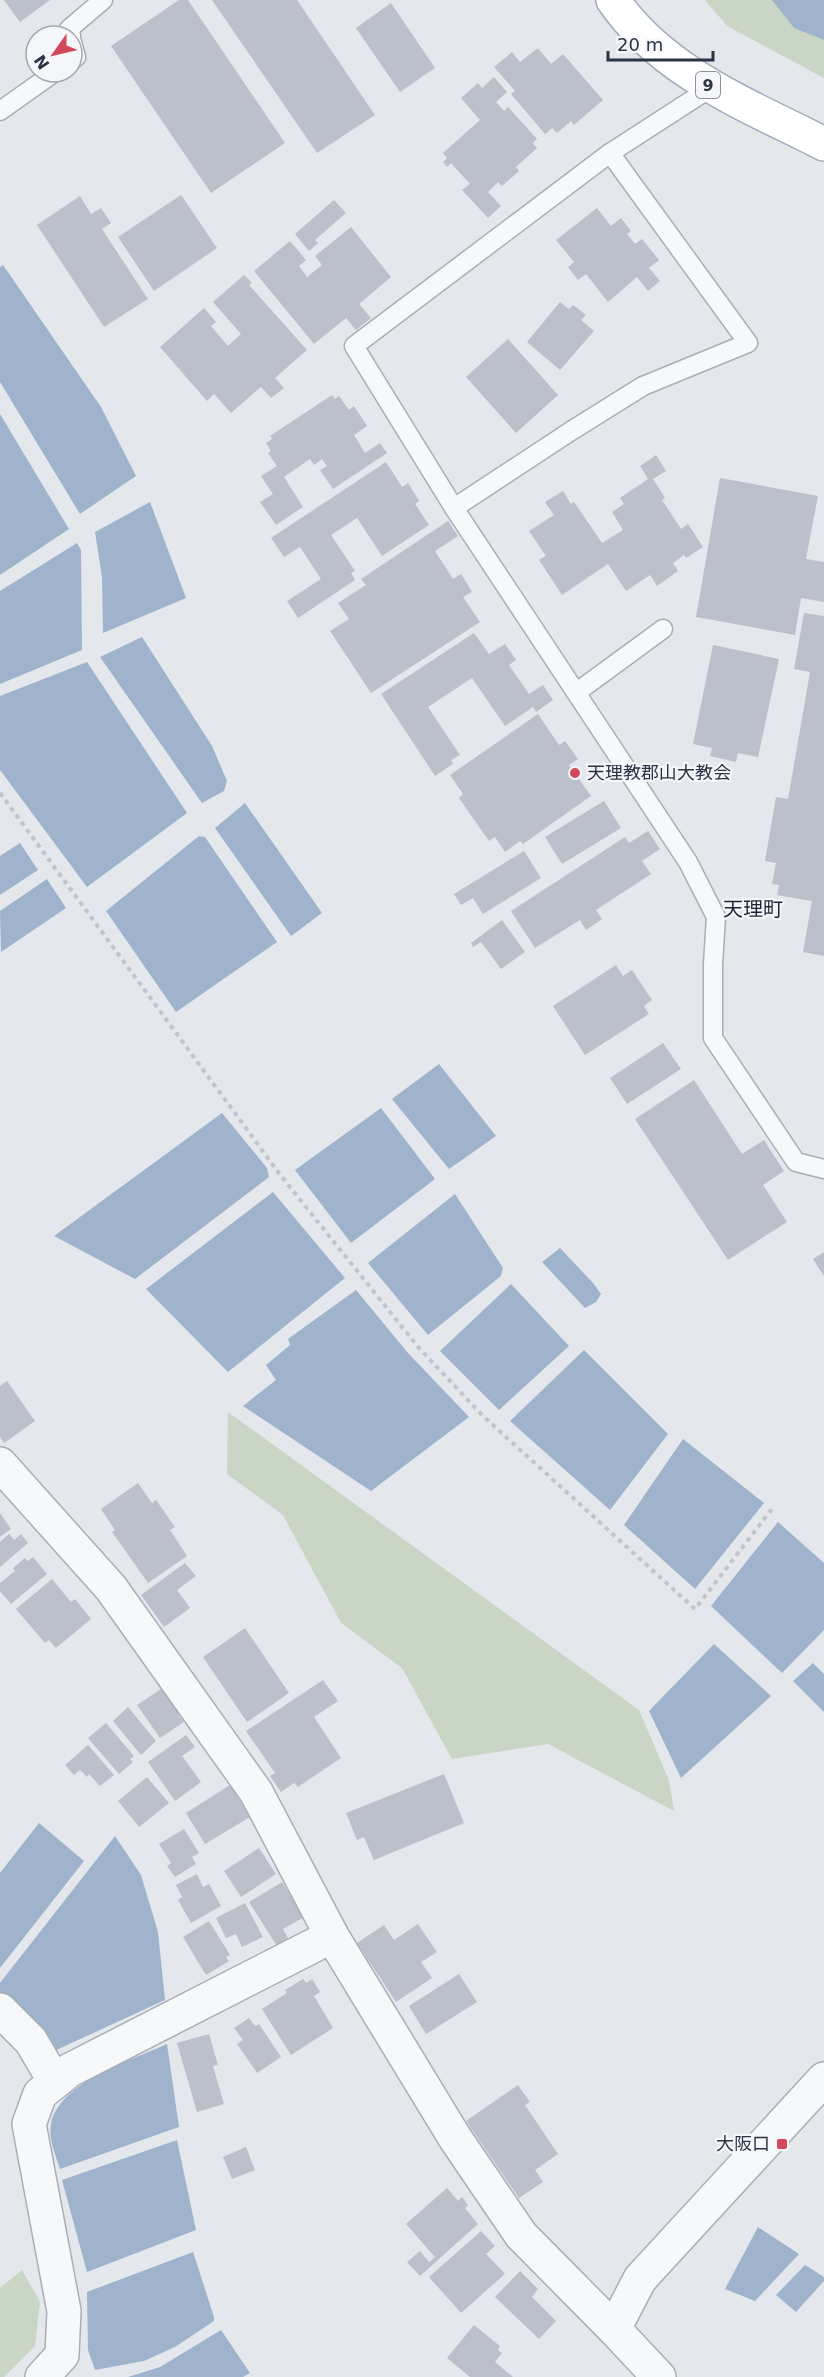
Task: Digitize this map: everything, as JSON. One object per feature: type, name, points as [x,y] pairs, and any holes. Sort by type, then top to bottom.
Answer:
[{"type":"main road","name":"9","points":[[613,0],[623,15],[648,42],[679,67],[712,87],[824,144]]},
{"type":"street","points":[[0,1464],[111,1588],[256,1792],[332,1936],[455,2138],[521,2235],[659,2377]]},
{"type":"street","points":[[42,2377],[62,2355],[64,2311],[29,2124],[40,2094],[70,2070],[332,1936]]},
{"type":"street","points":[[0,2010],[31,2041],[55,2082]]},
{"type":"street","points":[[614,2329],[640,2279],[824,2079]]},
{"type":"lane","points":[[75,24],[103,0]]},
{"type":"lane","points":[[0,111],[38,84]]},
{"type":"lane","points":[[712,87],[610,153],[354,346],[454,508],[688,862],[716,917],[713,964],[713,1038],[796,1162],[824,1169]]},
{"type":"lane","points":[[454,508],[643,387],[748,343],[610,153]]},
{"type":"lane","points":[[577,692],[663,629]]},
{"type":"path","points":[[0,793],[281,1176],[419,1348],[483,1416],[695,1610],[772,1509]]},
{"type":"green space","points":[[705,0],[824,0],[824,78],[727,26]]},
{"type":"green space","points":[[228,1412],[639,1710],[669,1780],[674,1811],[548,1744],[452,1759],[402,1668],[341,1623],[283,1515],[227,1474]]},
{"type":"green space","points":[[22,2270],[40,2302],[35,2346],[4,2377],[0,2377],[0,2288]]},
{"type":"water","points":[[772,0],[824,0],[824,40],[794,28]]},
{"type":"water","points":[[3,265],[101,407],[136,476],[80,514],[0,382],[0,267]]},
{"type":"water","points":[[0,414],[69,529],[0,575]]},
{"type":"water","points":[[150,502],[186,598],[103,633],[102,577],[95,532]]},
{"type":"water","points":[[77,543],[81,550],[82,650],[0,684],[0,591]]},
{"type":"water","points":[[142,637],[212,746],[227,781],[224,791],[202,803],[100,657]]},
{"type":"water","points":[[87,662],[187,813],[87,887],[0,770],[0,696]]},
{"type":"water","points":[[245,803],[322,913],[291,936],[215,828]]},
{"type":"water","points":[[199,836],[205,837],[277,942],[176,1012],[106,911]]},
{"type":"water","points":[[20,843],[38,870],[0,895],[0,856]]},
{"type":"water","points":[[47,879],[66,908],[1,952],[0,911]]},
{"type":"water","points":[[439,1064],[496,1136],[449,1169],[392,1099]]},
{"type":"water","points":[[381,1108],[435,1179],[351,1243],[295,1170]]},
{"type":"water","points":[[222,1113],[267,1168],[269,1177],[135,1279],[54,1236]]},
{"type":"water","points":[[273,1192],[345,1278],[228,1372],[146,1289]]},
{"type":"water","points":[[455,1194],[503,1268],[501,1276],[428,1335],[368,1263]]},
{"type":"water","points":[[560,1248],[601,1294],[596,1302],[585,1308],[542,1262]]},
{"type":"water","points":[[511,1284],[569,1346],[499,1410],[440,1351]]},
{"type":"water","points":[[356,1290],[408,1353],[469,1417],[371,1491],[243,1406],[276,1380],[266,1365],[290,1345],[288,1339]]},
{"type":"water","points":[[584,1350],[668,1434],[610,1510],[510,1421]]},
{"type":"water","points":[[683,1439],[764,1503],[695,1589],[624,1525]]},
{"type":"water","points":[[778,1522],[824,1563],[824,1630],[782,1673],[711,1606]]},
{"type":"water","points":[[714,1644],[771,1696],[681,1778],[649,1711]]},
{"type":"water","points":[[813,1663],[824,1674],[824,1712],[793,1681]]},
{"type":"water","points":[[39,1823],[84,1861],[0,1968],[0,1873]]},
{"type":"water","points":[[115,1836],[141,1875],[158,1932],[165,2000],[52,2052],[0,1995],[0,1983]]},
{"type":"water","points":[[167,2044],[179,2127],[60,2169],[50,2129],[57,2109],[68,2096],[99,2074]]},
{"type":"water","points":[[177,2140],[196,2230],[87,2272],[62,2180]]},
{"type":"water","points":[[758,2227],[799,2254],[755,2301],[725,2289]]},
{"type":"water","points":[[193,2252],[214,2321],[175,2347],[144,2361],[95,2370],[88,2350],[87,2292]]},
{"type":"water","points":[[805,2265],[824,2277],[824,2281],[796,2312],[776,2295]]},
{"type":"water","points":[[221,2330],[250,2373],[243,2377],[128,2377],[160,2367]]},
{"type":"building","points":[[4,0],[50,0],[20,22]]},
{"type":"building","points":[[179,0],[188,0],[285,143],[211,193],[111,46]]},
{"type":"building","points":[[212,0],[297,0],[375,115],[317,153]]},
{"type":"building","points":[[391,3],[435,68],[400,92],[356,28]]},
{"type":"building","points":[[538,48],[551,64],[563,54],[603,100],[574,125],[571,121],[557,133],[552,128],[545,134],[511,94],[515,91],[494,67],[512,52],[520,62]]},
{"type":"building","points":[[494,77],[507,92],[496,102],[504,111],[508,107],[537,139],[533,143],[537,148],[516,167],[519,171],[502,186],[498,182],[488,192],[501,206],[488,218],[462,190],[470,184],[451,163],[447,167],[443,162],[447,158],[443,153],[480,120],[461,98],[478,83],[482,88]]},
{"type":"building","points":[[181,195],[217,248],[154,291],[118,237]]},
{"type":"building","points":[[80,196],[91,214],[101,208],[111,223],[102,229],[148,299],[104,327],[37,225]]},
{"type":"building","points":[[334,200],[346,213],[315,240],[318,243],[309,251],[295,234]]},
{"type":"building","points":[[597,208],[611,226],[621,218],[631,231],[627,234],[635,244],[642,239],[659,260],[649,268],[660,281],[648,291],[637,277],[608,302],[586,274],[578,280],[568,267],[574,262],[556,240]]},
{"type":"building","points":[[351,227],[391,277],[359,304],[371,318],[356,330],[346,318],[314,344],[254,271],[290,241],[306,260],[299,266],[307,277],[322,265],[315,256]]},
{"type":"building","points":[[244,275],[252,283],[249,285],[307,350],[275,378],[284,388],[271,398],[261,387],[231,413],[214,394],[207,401],[160,347],[204,308],[216,322],[211,326],[228,346],[241,334],[213,302]]},
{"type":"building","points":[[560,302],[569,309],[573,305],[586,315],[581,320],[594,331],[560,370],[527,342]]},
{"type":"building","points":[[508,339],[558,395],[516,433],[466,377]]},
{"type":"building","points":[[332,395],[335,399],[339,396],[349,410],[354,406],[367,426],[354,435],[365,453],[380,443],[387,453],[333,489],[320,470],[327,466],[322,459],[314,465],[310,459],[284,477],[303,507],[276,525],[260,502],[273,494],[261,476],[277,466],[268,453],[271,451],[266,443],[272,439],[270,436]]},
{"type":"building","points":[[656,455],[666,471],[653,479],[665,498],[662,500],[681,529],[688,524],[703,547],[686,558],[684,555],[673,563],[678,571],[657,586],[650,575],[626,591],[608,564],[562,595],[539,560],[546,556],[529,531],[554,515],[545,502],[563,491],[571,504],[574,502],[602,543],[623,530],[612,512],[624,504],[620,498],[648,479],[640,466]]},
{"type":"building","points":[[386,462],[402,487],[408,483],[419,501],[415,504],[429,525],[382,556],[357,518],[331,535],[355,571],[351,573],[355,580],[298,618],[287,601],[321,579],[300,547],[284,557],[271,538]]},
{"type":"building","points":[[720,478],[818,496],[806,559],[824,562],[824,602],[801,598],[795,635],[696,617]]},
{"type":"building","points":[[448,521],[458,536],[435,551],[453,579],[461,574],[472,592],[463,597],[480,622],[371,693],[330,631],[349,619],[338,603],[366,585],[361,579]]},
{"type":"building","points":[[804,613],[824,616],[824,956],[803,952],[812,901],[777,895],[779,885],[772,884],[776,863],[765,861],[776,797],[788,799],[810,672],[794,669]]},
{"type":"building","points":[[474,633],[489,654],[505,644],[516,660],[509,665],[529,694],[543,685],[553,700],[536,712],[533,707],[505,726],[472,678],[428,707],[460,755],[451,760],[453,764],[435,776],[381,694]]},
{"type":"building","points":[[713,645],[779,659],[758,757],[738,753],[736,762],[710,756],[712,748],[693,744]]},
{"type":"building","points":[[538,714],[559,745],[565,741],[578,759],[569,765],[591,796],[523,844],[520,841],[505,852],[495,837],[489,841],[459,798],[463,794],[450,775]]},
{"type":"building","points":[[604,801],[621,828],[562,864],[545,837]]},
{"type":"building","points":[[648,831],[660,849],[642,861],[651,874],[596,910],[602,919],[586,930],[580,920],[535,948],[511,911],[625,837],[629,843]]},
{"type":"building","points":[[524,851],[541,878],[483,914],[473,898],[461,905],[454,894]]},
{"type":"building","points":[[502,920],[525,952],[501,969],[481,942],[473,947],[471,943]]},
{"type":"building","points":[[616,965],[623,976],[632,970],[652,1000],[644,1006],[649,1014],[585,1055],[553,1006]]},
{"type":"building","points":[[663,1043],[681,1069],[627,1104],[610,1078]]},
{"type":"building","points":[[694,1080],[742,1154],[764,1140],[784,1171],[763,1185],[787,1222],[728,1260],[635,1119]]},
{"type":"building","points":[[824,1252],[824,1276],[813,1259]]},
{"type":"building","points":[[7,1381],[35,1421],[4,1443],[0,1437],[0,1386]]},
{"type":"building","points":[[138,1483],[152,1503],[156,1500],[175,1527],[170,1530],[187,1556],[148,1583],[112,1532],[115,1530],[101,1509]]},
{"type":"building","points":[[0,1513],[11,1529],[0,1537]]},
{"type":"building","points":[[9,1534],[14,1540],[21,1534],[28,1543],[0,1567],[0,1542]]},
{"type":"building","points":[[33,1557],[47,1574],[11,1604],[0,1591],[0,1583],[15,1571],[13,1568],[25,1558],[28,1561]]},
{"type":"building","points":[[185,1563],[196,1576],[177,1590],[190,1608],[164,1627],[141,1595]]},
{"type":"building","points":[[52,1579],[71,1602],[75,1599],[91,1619],[56,1648],[49,1640],[45,1643],[16,1609]]},
{"type":"building","points":[[245,1628],[289,1693],[247,1722],[203,1657]]},
{"type":"building","points":[[323,1680],[338,1701],[314,1717],[341,1758],[298,1787],[294,1783],[281,1792],[270,1776],[275,1773],[246,1731]]},
{"type":"building","points":[[164,1687],[181,1713],[178,1715],[184,1722],[160,1738],[137,1705]]},
{"type":"building","points":[[128,1707],[156,1741],[141,1755],[113,1721]]},
{"type":"building","points":[[106,1723],[134,1756],[130,1759],[133,1762],[119,1774],[88,1738]]},
{"type":"building","points":[[186,1735],[195,1747],[182,1756],[201,1782],[175,1801],[148,1762]]},
{"type":"building","points":[[88,1745],[114,1775],[100,1786],[89,1774],[87,1777],[80,1770],[74,1775],[65,1765]]},
{"type":"building","points":[[444,1774],[464,1823],[374,1860],[364,1837],[357,1840],[346,1813]]},
{"type":"building","points":[[147,1777],[169,1803],[139,1827],[118,1801]]},
{"type":"building","points":[[230,1785],[250,1817],[205,1844],[186,1813]]},
{"type":"building","points":[[184,1829],[199,1853],[192,1857],[196,1864],[175,1877],[167,1866],[171,1863],[159,1844]]},
{"type":"building","points":[[259,1848],[276,1874],[241,1897],[224,1871]]},
{"type":"building","points":[[197,1874],[203,1887],[209,1884],[221,1906],[191,1923],[178,1900],[182,1897],[176,1885]]},
{"type":"building","points":[[282,1882],[304,1917],[283,1929],[288,1938],[277,1946],[249,1902]]},
{"type":"building","points":[[245,1903],[263,1937],[242,1947],[236,1934],[226,1938],[216,1918]]},
{"type":"building","points":[[209,1921],[230,1955],[226,1957],[229,1961],[206,1975],[183,1937]]},
{"type":"building","points":[[418,1924],[437,1952],[421,1962],[432,1978],[396,2002],[357,1943],[384,1925],[394,1940]]},
{"type":"building","points":[[459,1974],[477,2002],[426,2034],[409,2006]]},
{"type":"building","points":[[303,1979],[306,1983],[312,1979],[320,1992],[314,1996],[333,2028],[291,2055],[262,2009],[287,1993],[285,1990]]},
{"type":"building","points":[[249,2018],[255,2026],[259,2024],[281,2057],[257,2073],[237,2044],[243,2040],[234,2028]]},
{"type":"building","points":[[209,2034],[218,2065],[213,2066],[224,2104],[197,2112],[177,2043]]},
{"type":"building","points":[[518,2085],[530,2102],[525,2105],[558,2154],[535,2170],[543,2182],[519,2198],[466,2121]]},
{"type":"building","points":[[246,2147],[255,2170],[232,2179],[223,2157]]},
{"type":"building","points":[[447,2188],[458,2201],[462,2197],[468,2205],[465,2208],[478,2224],[420,2276],[407,2262],[420,2251],[429,2262],[435,2257],[406,2224]]},
{"type":"building","points":[[481,2231],[495,2246],[486,2254],[505,2274],[461,2313],[429,2277]]},
{"type":"building","points":[[520,2271],[538,2289],[532,2297],[556,2321],[539,2339],[495,2297]]},
{"type":"building","points":[[474,2325],[500,2346],[498,2350],[502,2353],[495,2362],[513,2377],[470,2377],[447,2358]]},
{"type":"place","name":"天理教郡山大教会","points":[[575,773]]},
{"type":"place","name":"大阪口","points":[[782,2144]]},
{"type":"district","name":"天理町","points":[[753,909]]}]
